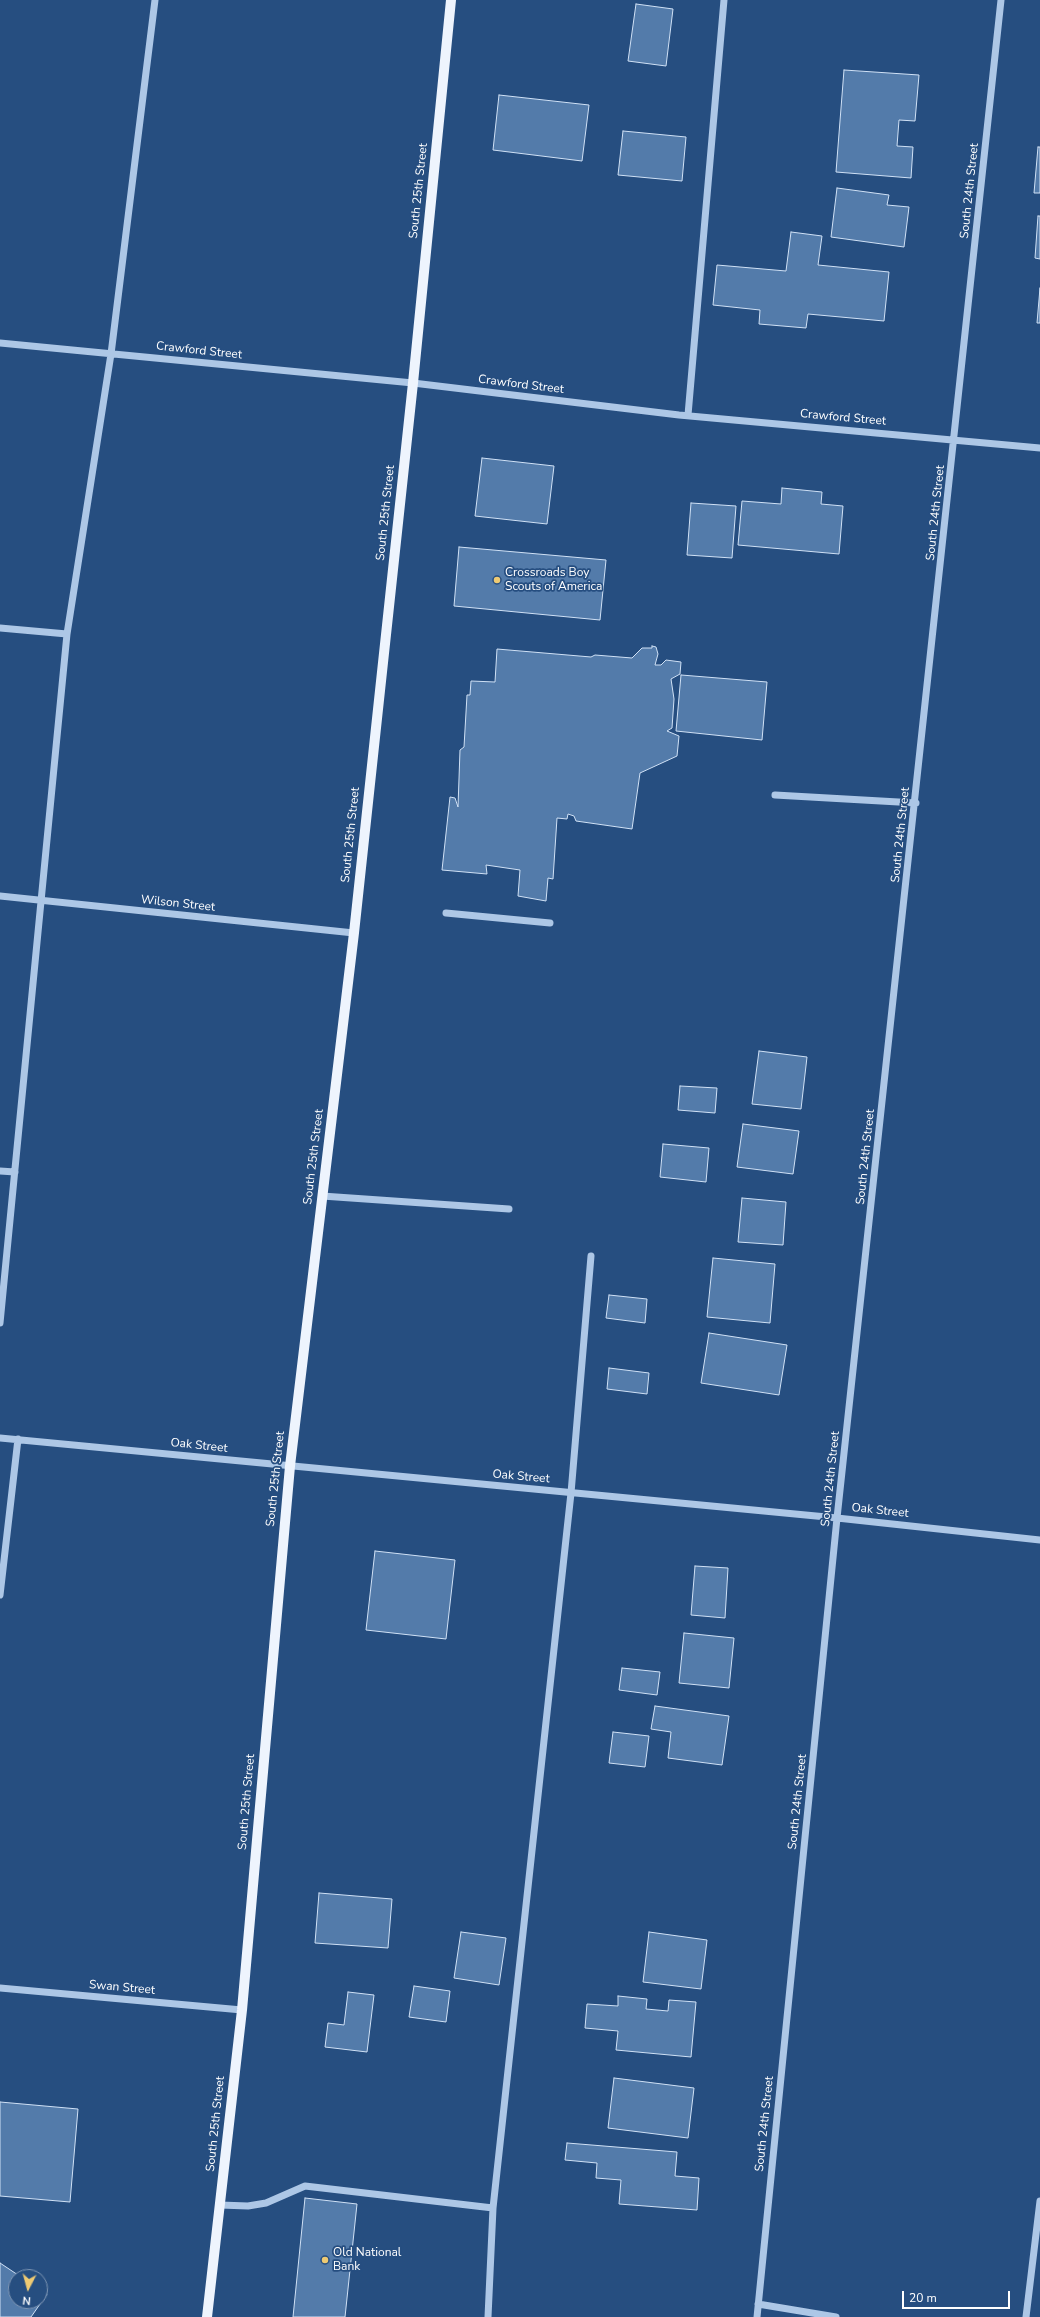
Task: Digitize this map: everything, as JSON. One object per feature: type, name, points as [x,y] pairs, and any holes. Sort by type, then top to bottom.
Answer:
[{"type":"main road","name":"South 25th Street","points":[[207,2317],[242,2010],[290,1466],[354,933],[413,383],[452,0]]},
{"type":"street","points":[[0,1323],[67,634],[111,354],[155,0]]},
{"type":"street","points":[[688,415],[724,0]]},
{"type":"street","name":"South 24th Street","points":[[757,2317],[837,1518],[916,803],[1001,0]]},
{"type":"street","name":"Crawford Street","points":[[0,343],[413,383],[688,415],[1040,448]]},
{"type":"street","points":[[0,628],[67,634]]},
{"type":"street","points":[[775,795],[916,803]]},
{"type":"street","name":"Wilson Street","points":[[0,896],[354,933]]},
{"type":"street","points":[[446,913],[550,923]]},
{"type":"street","points":[[0,1171],[15,1172]]},
{"type":"street","points":[[322,1196],[509,1209]]},
{"type":"street","points":[[488,2317],[493,2208],[571,1493],[591,1256]]},
{"type":"street","name":"Oak Street","points":[[0,1438],[837,1518],[1040,1540]]},
{"type":"street","points":[[0,1595],[18,1440]]},
{"type":"street","name":"Swan Street","points":[[0,1988],[242,2010]]},
{"type":"street","points":[[220,2205],[248,2206],[266,2203],[305,2186],[493,2208]]},
{"type":"street","points":[[1026,2317],[1040,2201]]},
{"type":"street","points":[[758,2304],[836,2317]]},
{"type":"building","points":[[636,4],[673,9],[666,66],[628,61]]},
{"type":"building","points":[[844,70],[919,75],[915,121],[899,120],[897,146],[913,147],[911,178],[836,172]]},
{"type":"building","points":[[499,95],[589,105],[582,161],[493,150]]},
{"type":"building","points":[[623,131],[686,137],[682,181],[618,175]]},
{"type":"building","points":[[1038,147],[1040,147],[1040,193],[1034,193]]},
{"type":"building","points":[[837,188],[889,195],[887,205],[909,207],[904,247],[831,237]]},
{"type":"building","points":[[1038,216],[1040,216],[1040,259],[1035,258]]},
{"type":"building","points":[[791,232],[822,236],[818,265],[889,272],[884,321],[808,314],[806,328],[759,324],[760,310],[713,305],[717,265],[786,271]]},
{"type":"building","points":[[1040,288],[1040,323],[1037,323]]},
{"type":"building","points":[[482,458],[554,466],[547,524],[475,516]]},
{"type":"building","points":[[782,488],[822,492],[821,504],[843,506],[839,554],[738,545],[742,501],[781,504]]},
{"type":"building","points":[[691,503],[736,506],[732,558],[687,555]]},
{"type":"building","points":[[459,547],[606,560],[600,620],[454,606]]},
{"type":"building","points":[[652,646],[656,647],[658,654],[655,665],[661,665],[666,660],[681,662],[680,674],[671,679],[674,699],[672,728],[667,731],[679,736],[677,756],[640,773],[632,829],[576,821],[574,816],[568,814],[567,819],[557,818],[553,879],[548,878],[546,901],[518,896],[520,870],[486,865],[487,874],[442,870],[450,797],[455,798],[458,807],[460,750],[464,747],[467,695],[470,695],[471,681],[495,682],[497,649],[591,657],[595,655],[632,658],[642,648],[652,648]]},
{"type":"building","points":[[681,675],[767,682],[762,740],[676,731]]},
{"type":"building","points":[[759,1051],[807,1057],[801,1109],[752,1104]]},
{"type":"building","points":[[680,1086],[717,1088],[715,1113],[678,1110]]},
{"type":"building","points":[[743,1124],[799,1131],[793,1174],[737,1167]]},
{"type":"building","points":[[663,1144],[709,1148],[706,1182],[660,1177]]},
{"type":"building","points":[[742,1198],[786,1202],[783,1245],[738,1242]]},
{"type":"building","points":[[713,1258],[775,1264],[770,1323],[707,1317]]},
{"type":"building","points":[[609,1295],[647,1299],[645,1323],[606,1318]]},
{"type":"building","points":[[709,1333],[787,1345],[779,1395],[701,1383]]},
{"type":"building","points":[[609,1368],[649,1373],[647,1394],[607,1389]]},
{"type":"building","points":[[375,1551],[455,1560],[446,1639],[366,1630]]},
{"type":"building","points":[[695,1566],[728,1568],[725,1618],[691,1615]]},
{"type":"building","points":[[684,1633],[734,1638],[729,1688],[679,1683]]},
{"type":"building","points":[[622,1668],[660,1672],[657,1695],[619,1690]]},
{"type":"building","points":[[655,1706],[729,1716],[722,1765],[668,1758],[671,1732],[651,1729]]},
{"type":"building","points":[[613,1732],[649,1736],[645,1767],[609,1763]]},
{"type":"building","points":[[319,1893],[392,1899],[388,1948],[315,1943]]},
{"type":"building","points":[[461,1932],[506,1938],[499,1985],[454,1978]]},
{"type":"building","points":[[649,1932],[707,1940],[701,1989],[643,1982]]},
{"type":"building","points":[[414,1986],[450,1991],[446,2022],[409,2017]]},
{"type":"building","points":[[348,1992],[374,1995],[367,2052],[325,2047],[328,2023],[344,2025]]},
{"type":"building","points":[[618,1996],[647,1999],[646,2009],[668,2011],[669,2000],[696,2002],[691,2057],[616,2050],[618,2031],[585,2028],[587,2004],[618,2006]]},
{"type":"building","points":[[614,2078],[694,2088],[688,2138],[608,2128]]},
{"type":"building","points":[[0,2102],[78,2109],[70,2202],[0,2196]]},
{"type":"building","points":[[567,2143],[677,2152],[675,2176],[699,2178],[697,2210],[619,2204],[621,2180],[596,2178],[597,2163],[565,2160]]},
{"type":"building","name":"Old National Bank","points":[[305,2198],[357,2204],[345,2317],[293,2317]]},
{"type":"building","points":[[0,2263],[9,2269],[8,2309],[37,2309],[31,2317],[0,2317]]},
{"type":"place","name":"Crossroads Boy Scouts of America","points":[[497,580]]},
{"type":"place","name":"Old National Bank","points":[[325,2260]]}]
